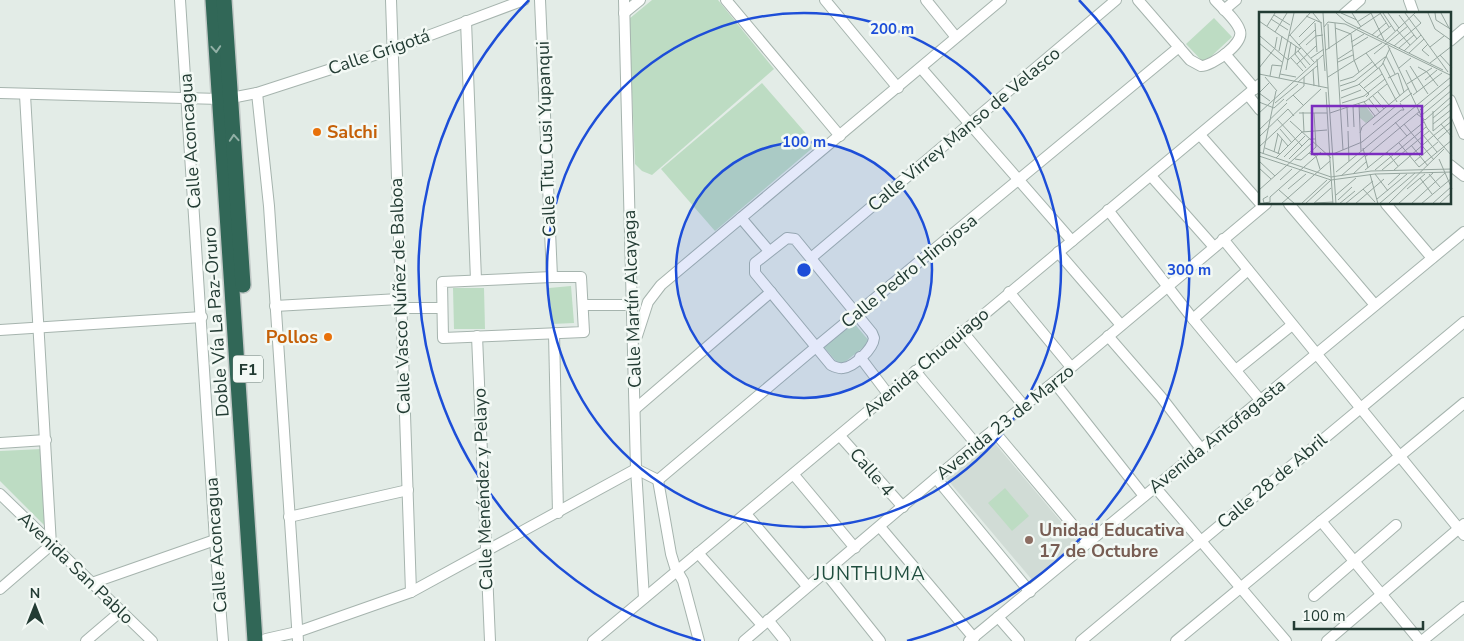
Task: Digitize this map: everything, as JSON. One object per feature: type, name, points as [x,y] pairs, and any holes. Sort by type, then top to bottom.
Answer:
[{"type":"highway","name":"Doble Vía La Paz-Oruro","points":[[213,0],[225,98],[262,640]]},
{"type":"highway","name":"Doble Vía La Paz-Oruro","points":[[224,0],[225,98]]},
{"type":"street","name":"Calle Aconcagua","points":[[180,0],[223,641]]},
{"type":"street","name":"Calle Vasco Núñez de Balboa","points":[[391,0],[399,303],[411,592]]},
{"type":"street","name":"Calle Grigotá","points":[[0,93],[186,100],[225,98],[257,93],[393,49],[466,20],[524,0]]},
{"type":"street","name":"Calle Titu Cusi Yupanqui","points":[[540,0],[552,278]]},
{"type":"street","name":"Calle Martín Alcayaga","points":[[624,0],[636,469],[644,598]]},
{"type":"street","points":[[624,13],[640,0]]},
{"type":"street","points":[[726,0],[840,136]]},
{"type":"street","points":[[825,0],[898,88]]},
{"type":"street","points":[[926,0],[955,36]]},
{"type":"street","points":[[634,360],[640,320],[648,302],[661,285],[898,88],[955,36],[1001,0]]},
{"type":"street","name":"Calle Virrey Manso de Velasco","points":[[810,258],[1116,0]]},
{"type":"street","points":[[1138,0],[1190,60],[1201,66],[1212,64],[1225,54],[1238,41],[1240,36],[1238,27],[1215,0]]},
{"type":"street","points":[[1224,10],[1236,0]]},
{"type":"street","points":[[1346,12],[1360,0]]},
{"type":"street","points":[[1409,0],[1413,12]]},
{"type":"street","points":[[466,20],[476,280]]},
{"type":"street","points":[[1452,39],[1464,29]]},
{"type":"street","name":"Calle Pedro Hinojosa","points":[[658,480],[816,346],[1020,180],[1179,47]]},
{"type":"street","points":[[1225,54],[1254,89],[1259,106]]},
{"type":"street","points":[[921,68],[1072,241]]},
{"type":"street","name":"Avenida Chuquiago","points":[[593,641],[1254,89]]},
{"type":"street","points":[[257,93],[266,168],[298,637]]},
{"type":"street","points":[[0,589],[51,545],[40,328],[25,94]]},
{"type":"street","points":[[1452,103],[1461,119],[1464,134]]},
{"type":"street","points":[[1200,135],[1259,200]]},
{"type":"street","points":[[1452,167],[1464,176]]},
{"type":"street","points":[[1151,176],[1214,247]]},
{"type":"street","name":"Avenida 23 de Marzo","points":[[744,641],[976,444],[1168,288],[1262,205]]},
{"type":"street","points":[[1290,205],[1375,306]]},
{"type":"street","points":[[1387,205],[1432,258]]},
{"type":"street","points":[[1108,210],[1168,288],[1261,401]]},
{"type":"street","points":[[741,218],[769,251]]},
{"type":"street","name":"Avenida Antofagasta","points":[[972,639],[1464,232]]},
{"type":"street","points":[[790,238],[795,239],[857,313],[874,338],[872,346],[848,366],[837,368],[831,365],[757,278],[753,267],[769,251],[790,238]]},
{"type":"street","points":[[1223,239],[1400,458],[1462,529],[1327,641]]},
{"type":"street","points":[[1058,252],[1121,325]]},
{"type":"street","points":[[1193,319],[1248,270]]},
{"type":"street","points":[[581,278],[584,332],[443,338],[442,282],[476,280],[581,278]]},
{"type":"street","points":[[635,409],[770,292]]},
{"type":"street","points":[[1009,292],[1071,367]]},
{"type":"street","points":[[275,306],[399,303],[441,308]]},
{"type":"street","points":[[584,305],[632,305]]},
{"type":"street","points":[[0,330],[202,317]]},
{"type":"street","name":"Calle 28 de Abril","points":[[1081,641],[1464,322]]},
{"type":"street","points":[[1236,370],[1292,325]]},
{"type":"street","points":[[962,331],[1024,406]]},
{"type":"street","points":[[554,333],[558,513]]},
{"type":"street","name":"Calle Menéndez y Pelayo","points":[[477,336],[490,641]]},
{"type":"street","points":[[1108,336],[1161,397],[1202,450]]},
{"type":"street","points":[[860,357],[888,394]]},
{"type":"street","points":[[915,371],[976,444]]},
{"type":"street","points":[[1054,382],[1144,496]]},
{"type":"street","points":[[1176,641],[1400,458],[1464,403]]},
{"type":"street","points":[[993,430],[1088,544]]},
{"type":"street","name":"Calle 4","points":[[840,436],[903,507]]},
{"type":"street","points":[[0,443],[46,440]]},
{"type":"street","points":[[262,640],[298,637],[411,592],[485,554],[636,469],[658,480],[671,554],[676,570],[683,581],[698,641]]},
{"type":"street","points":[[794,475],[855,548]]},
{"type":"street","points":[[936,478],[1030,592]]},
{"type":"street","points":[[1155,487],[1286,641]]},
{"type":"street","points":[[289,517],[408,490]]},
{"type":"street","name":"Avenida San Pablo","points":[[0,494],[152,641]]},
{"type":"street","points":[[746,514],[807,586]]},
{"type":"street","points":[[1322,521],[1421,641],[1464,607]]},
{"type":"street","points":[[1314,596],[1396,525]]},
{"type":"street","points":[[880,527],[972,639]]},
{"type":"street","points":[[92,583],[215,540]]},
{"type":"street","points":[[698,553],[765,623],[785,641]]},
{"type":"street","points":[[825,572],[880,641]]},
{"type":"street","points":[[86,641],[120,612]]},
{"type":"street","points":[[998,617],[1019,641]]},
{"type":"shaded area","points":[[993,441],[1079,543],[1033,581],[947,479]]},
{"type":"green space","points":[[652,0],[718,0],[774,69],[652,175],[642,171],[635,164],[629,19]]},
{"type":"green space","points":[[1214,18],[1232,37],[1204,63],[1186,44]]},
{"type":"green space","points":[[762,83],[816,145],[715,231],[661,169]]},
{"type":"green space","points":[[571,286],[574,323],[552,324],[549,288]]},
{"type":"green space","points":[[453,288],[484,288],[485,329],[454,329]]},
{"type":"green space","points":[[853,322],[870,342],[840,366],[824,347]]},
{"type":"green space","points":[[42,449],[46,527],[0,481],[0,451]]},
{"type":"green space","points":[[1005,488],[1029,516],[1012,531],[988,503]]},
{"type":"place","name":"Salchi","points":[[317,132]]},
{"type":"place","name":"Pollos","points":[[328,337]]},
{"type":"place","name":"Unidad Educativa 17 de Octubre","points":[[1029,540]]},
{"type":"district","name":"JUNTHUMA","points":[[870,573]]}]
